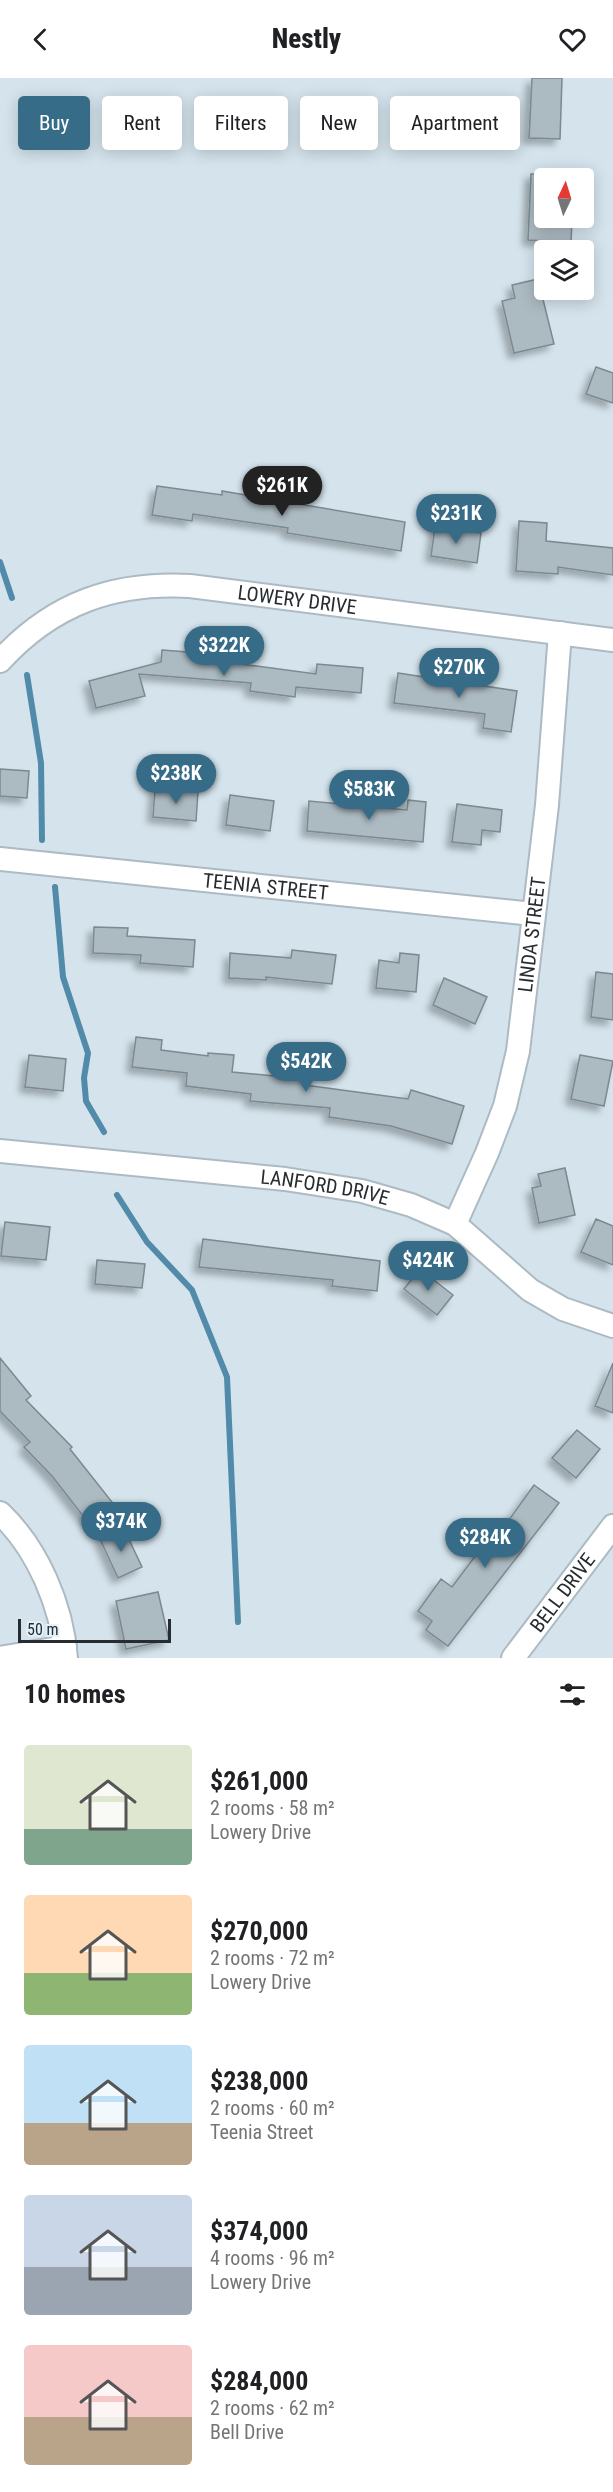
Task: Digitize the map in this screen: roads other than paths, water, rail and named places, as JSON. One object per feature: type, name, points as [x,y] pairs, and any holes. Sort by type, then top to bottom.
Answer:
[{"type":"street","name":"LOWERY DRIVE","points":[[0,661],[30,633],[82,602],[105,593],[152,584],[190,586],[613,640]]},
{"type":"street","name":"LINDA STREET","points":[[455,1224],[505,1106],[518,1051],[532,914],[547,805],[560,633]]},
{"type":"street","name":"TEENIA STREET","points":[[0,859],[532,914]]},
{"type":"street","name":"LANFORD DRIVE","points":[[0,1151],[285,1179],[351,1190],[411,1205],[455,1224],[530,1290],[563,1309],[613,1326]]},
{"type":"street","points":[[0,1513],[11,1523],[31,1553],[50,1592],[66,1653],[0,1658]]},
{"type":"street","name":"BELL DRIVE","points":[[513,1658],[613,1526]]},
{"type":"waterway","points":[[0,562],[12,598]]},
{"type":"waterway","points":[[27,675],[41,763],[42,840]]},
{"type":"waterway","points":[[55,887],[63,977],[88,1053],[84,1078],[86,1101],[104,1132]]},
{"type":"waterway","points":[[117,1195],[147,1242],[192,1290],[227,1377],[238,1622]]}]
